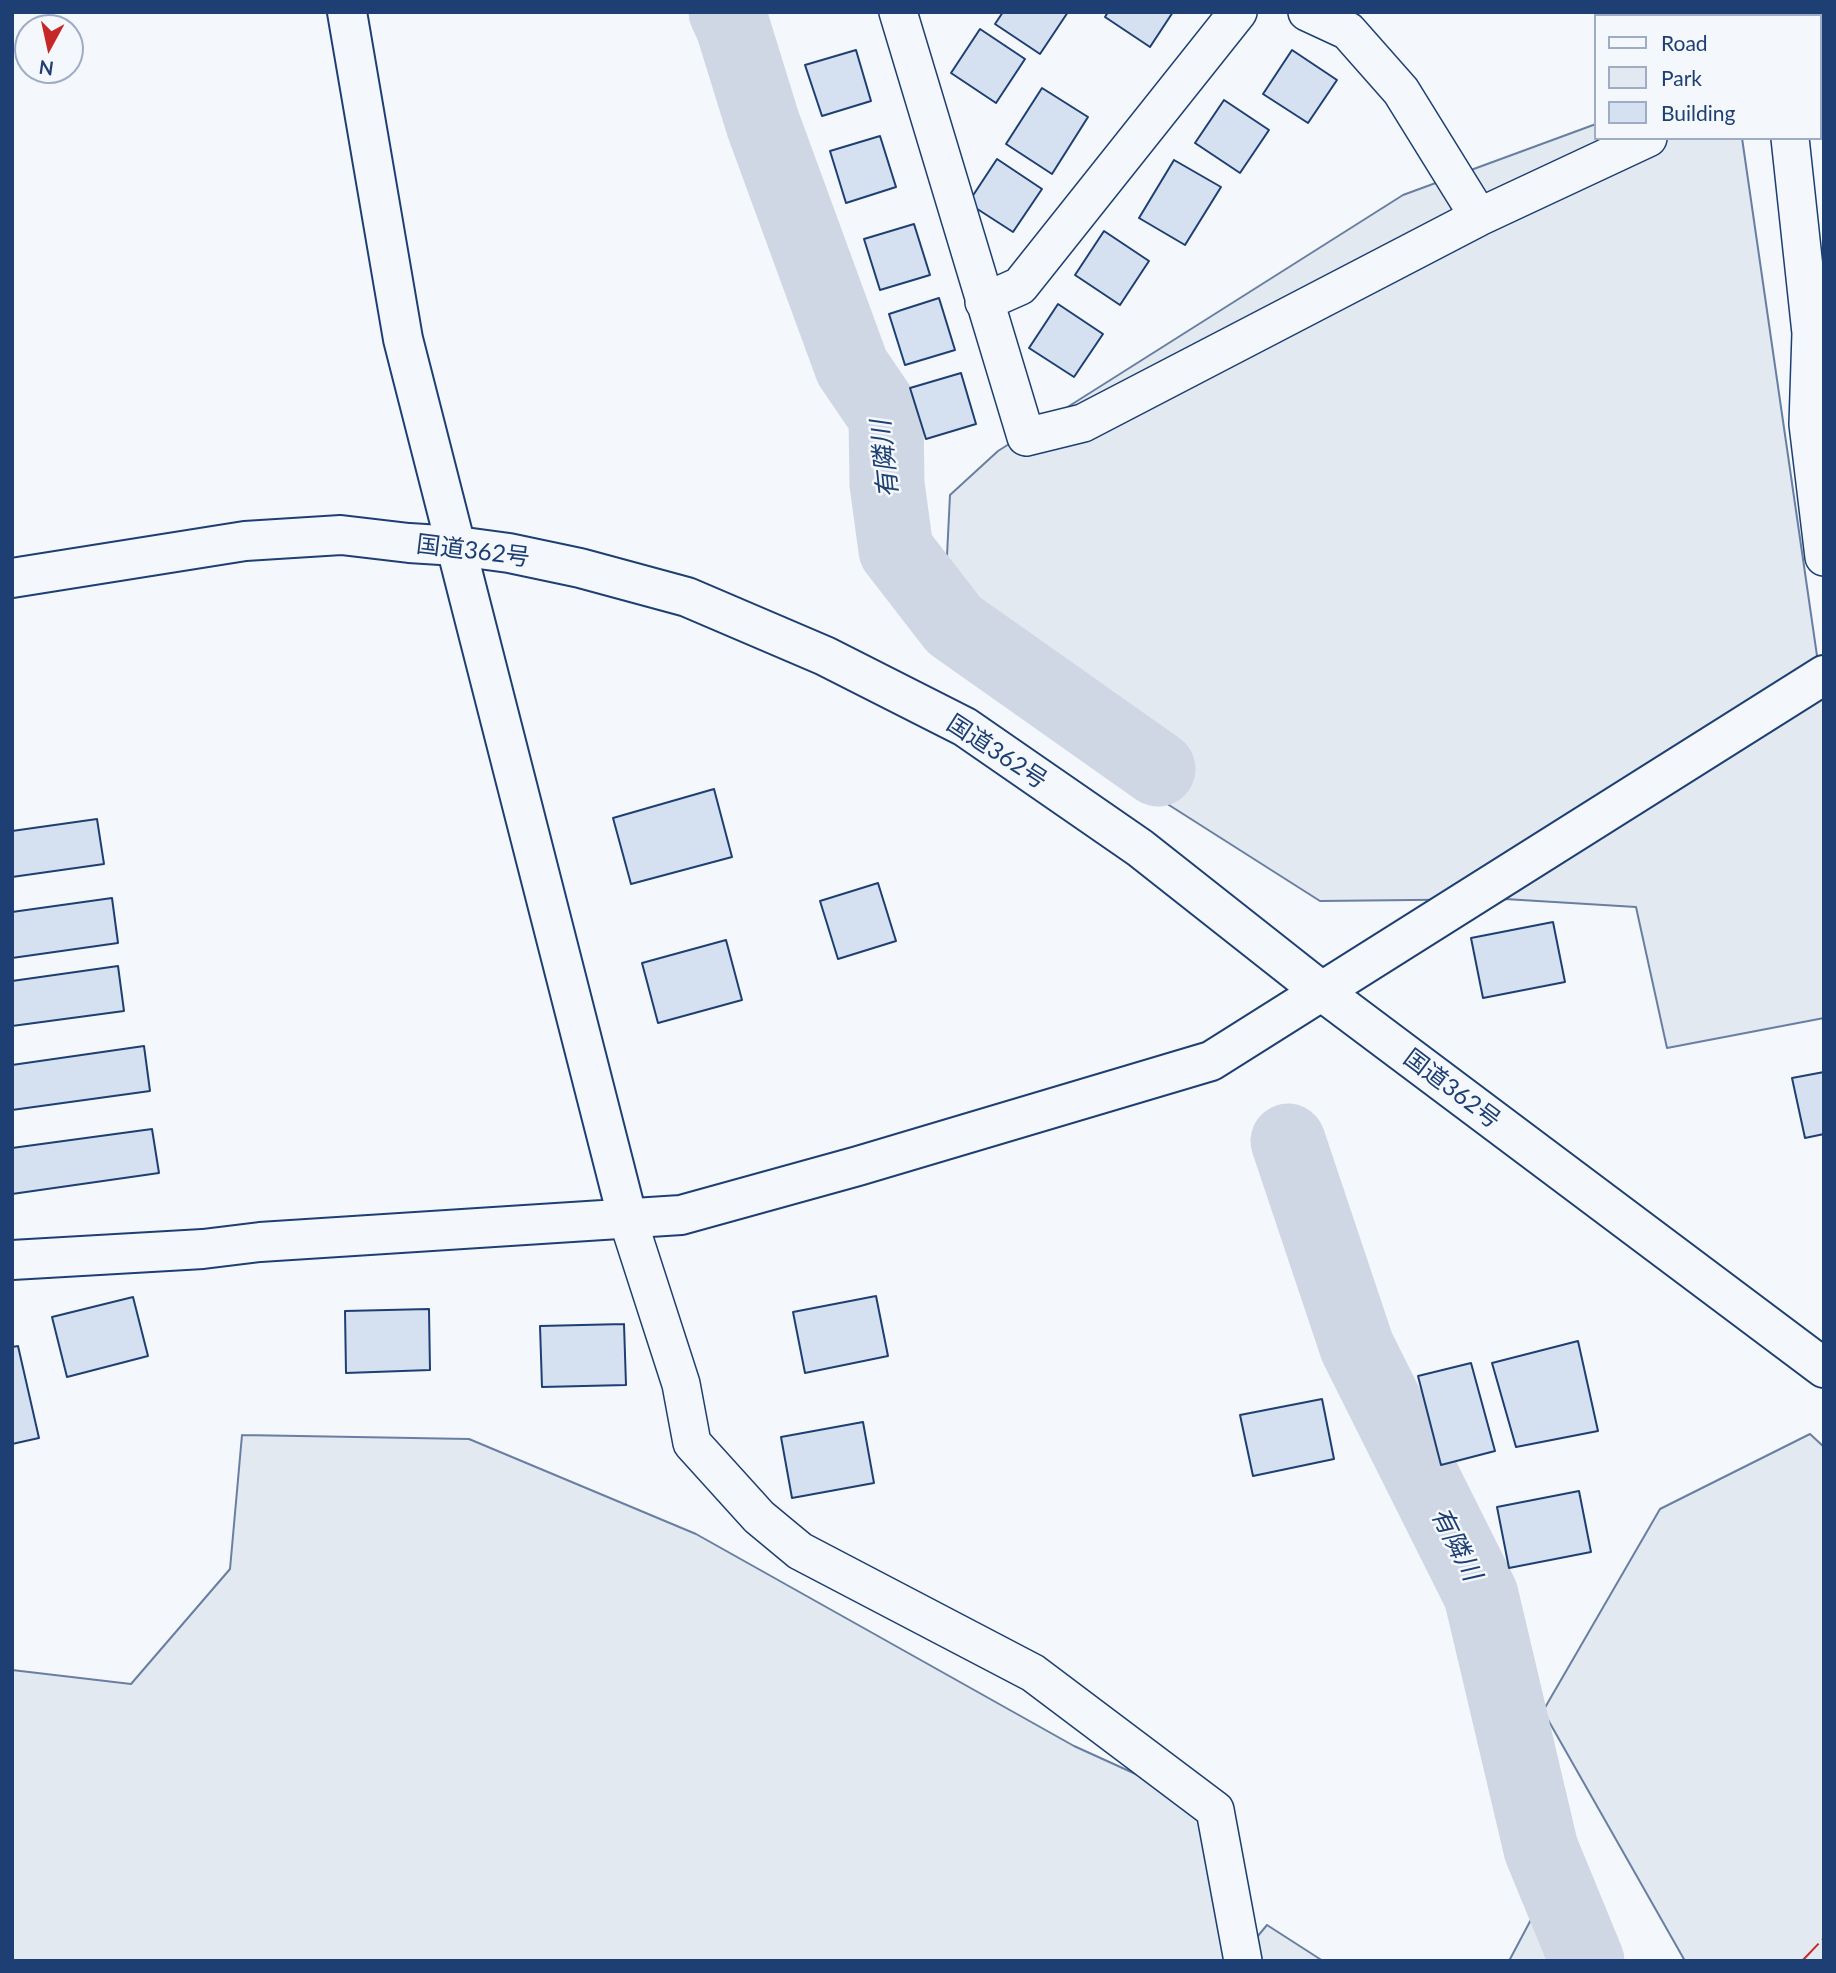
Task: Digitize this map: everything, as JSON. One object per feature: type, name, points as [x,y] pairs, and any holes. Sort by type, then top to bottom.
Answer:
[{"type":"main road","points":[[347,12],[403,339],[628,1220]]},
{"type":"main road","name":"国道362号","points":[[12,578],[245,541],[341,535],[457,546],[509,553],[579,568],[687,597],[825,656],[965,727],[1140,848],[1320,990],[1824,1368]]},
{"type":"main road","points":[[12,1260],[681,1215],[859,1166],[1211,1061],[1824,675]]},
{"type":"street","points":[[898,12],[1026,437],[1083,423],[1479,217],[1644,140]]},
{"type":"street","points":[[984,302],[1020,286],[1238,12]]},
{"type":"street","points":[[1307,12],[1348,31],[1401,91],[1479,217]]},
{"type":"street","points":[[1790,140],[1811,333],[1808,424],[1824,557]]},
{"type":"street","points":[[628,1220],[681,1384],[692,1443],[759,1517],[800,1551],[1033,1673],[1215,1810],[1242,1961]]},
{"type":"green space","points":[[1594,125],[1594,140],[1742,140],[1824,704],[1824,1018],[1667,1048],[1636,907],[1505,899],[1320,901],[1117,772],[943,636],[950,495],[998,451],[1403,195]]},
{"type":"green space","points":[[1810,1434],[1824,1447],[1824,1961],[1685,1961],[1543,1711],[1660,1509]]},
{"type":"green space","points":[[242,1435],[469,1439],[696,1534],[1074,1746],[1215,1810],[1229,1961],[12,1961],[12,1670],[131,1684],[230,1569]]},
{"type":"green space","points":[[1553,1878],[1579,1961],[1509,1961]]},
{"type":"green space","points":[[1267,1925],[1323,1961],[1243,1961],[1242,1955]]},
{"type":"building","points":[[1003,12],[1068,12],[1040,54],[995,24]]},
{"type":"building","points":[[1108,12],[1173,12],[1150,47],[1105,17]]},
{"type":"building","points":[[980,29],[1025,59],[996,103],[951,73]]},
{"type":"building","points":[[856,50],[871,101],[822,116],[805,65]]},
{"type":"building","points":[[1292,50],[1337,80],[1308,123],[1263,94]]},
{"type":"building","points":[[1042,88],[1088,117],[1052,174],[1006,144]]},
{"type":"building","points":[[1224,100],[1269,130],[1240,173],[1195,143]]},
{"type":"building","points":[[880,136],[896,187],[846,203],[830,151]]},
{"type":"building","points":[[997,159],[1042,189],[1013,232],[968,203]]},
{"type":"building","points":[[1174,160],[1221,187],[1185,245],[1139,218]]},
{"type":"building","points":[[914,224],[930,275],[880,290],[864,239]]},
{"type":"building","points":[[1104,231],[1149,261],[1120,305],[1075,275]]},
{"type":"building","points":[[939,298],[955,350],[905,365],[889,314]]},
{"type":"building","points":[[1058,304],[1103,334],[1074,377],[1029,348]]},
{"type":"building","points":[[961,373],[976,424],[926,439],[910,388]]},
{"type":"building","points":[[714,789],[732,857],[631,884],[613,818]]},
{"type":"building","points":[[97,819],[104,864],[12,877],[12,831]]},
{"type":"building","points":[[878,883],[896,941],[838,959],[820,901]]},
{"type":"building","points":[[112,898],[118,943],[12,958],[12,912]]},
{"type":"building","points":[[1553,922],[1565,982],[1483,998],[1471,938]]},
{"type":"building","points":[[726,940],[742,1000],[658,1023],[642,963]]},
{"type":"building","points":[[118,966],[124,1011],[12,1026],[12,981]]},
{"type":"building","points":[[144,1046],[150,1091],[12,1110],[12,1065]]},
{"type":"building","points":[[1824,1072],[1824,1134],[1805,1138],[1792,1078]]},
{"type":"building","points":[[152,1129],[159,1173],[12,1194],[12,1148]]},
{"type":"building","points":[[876,1296],[888,1356],[805,1373],[793,1312]]},
{"type":"building","points":[[133,1297],[148,1356],[67,1377],[52,1317]]},
{"type":"building","points":[[429,1309],[430,1370],[346,1373],[345,1311]]},
{"type":"building","points":[[624,1324],[626,1385],[542,1387],[540,1326]]},
{"type":"building","points":[[1578,1341],[1598,1431],[1516,1447],[1492,1363]]},
{"type":"building","points":[[18,1346],[39,1438],[12,1444],[12,1347]]},
{"type":"building","points":[[1471,1363],[1495,1451],[1441,1465],[1418,1376]]},
{"type":"building","points":[[1322,1399],[1334,1459],[1253,1476],[1240,1415]]},
{"type":"building","points":[[863,1422],[874,1483],[792,1498],[781,1437]]},
{"type":"building","points":[[1579,1491],[1591,1552],[1509,1568],[1497,1507]]},
{"type":"waterway","name":"有隣川","points":[[726,12],[763,124],[852,367],[886,417],[887,484],[896,550],[954,625],[1158,769]]},
{"type":"waterway","name":"有隣川","points":[[1288,1141],[1357,1347],[1481,1595],[1541,1849],[1587,1961]]},
{"type":"power","points":[[1802,1961],[1824,1938]]}]
